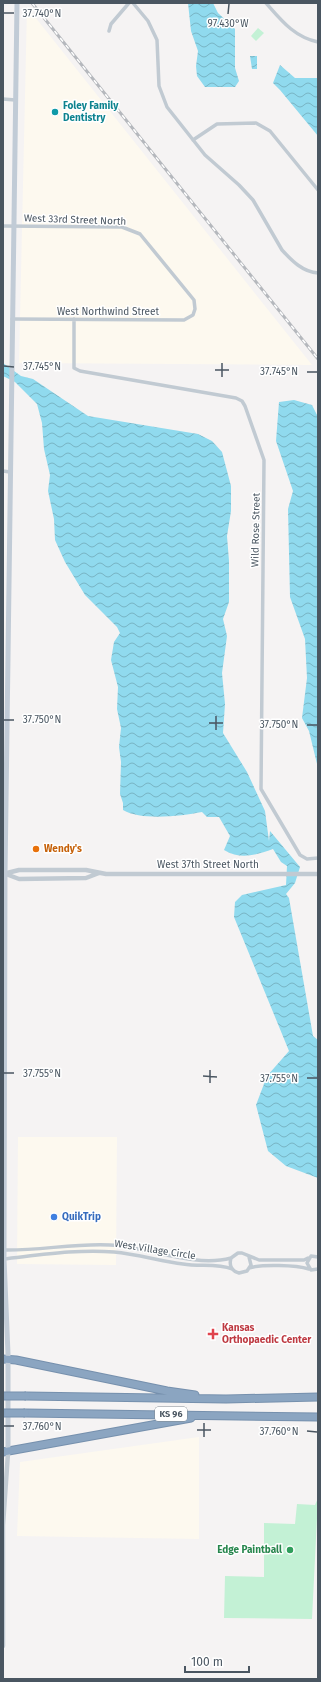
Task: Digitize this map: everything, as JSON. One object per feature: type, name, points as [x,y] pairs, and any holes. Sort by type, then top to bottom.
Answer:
[{"type":"highway","points":[[5,1359],[167,1391],[226,1399]]},
{"type":"highway","name":"KS 96","points":[[3,1396],[226,1399],[318,1397]]},
{"type":"highway","name":"KS 96","points":[[3,1413],[221,1414],[318,1417]]},
{"type":"highway","points":[[5,1453],[172,1421],[221,1414]]},
{"type":"main road","points":[[3,1271],[4,874],[17,3]]},
{"type":"main road","points":[[3,1259],[5,1453]]},
{"type":"street","points":[[109,31],[111,24],[129,3]]},
{"type":"street","points":[[133,3],[144,14],[155,36],[158,51],[159,86],[167,107],[205,155],[247,192],[282,250],[289,258],[305,270],[318,273]]},
{"type":"street","points":[[266,3],[291,30],[306,39],[318,42]]},
{"type":"street","points":[[3,99],[15,100]]},
{"type":"street","points":[[193,140],[217,124],[262,125],[270,131],[318,190]]},
{"type":"street","name":"West 33rd Street North","points":[[3,226],[122,227],[134,230],[145,239],[194,300],[196,306]]},
{"type":"street","name":"West Northwind Street","points":[[12,319],[184,320],[193,315],[196,306]]},
{"type":"street","name":"Wild Rose Street","points":[[74,319],[74,368],[80,371],[236,398],[242,401],[245,406],[264,460],[261,789],[300,855],[307,859],[318,858]]},
{"type":"street","points":[[3,471],[10,472]]},
{"type":"street","name":"West 37th Street North","points":[[4,874],[19,870],[86,870],[98,873],[318,874]]},
{"type":"street","name":"West 37th Street North","points":[[4,874],[19,878],[86,878],[98,873]]},
{"type":"street","name":"West Village Circle","points":[[3,1250],[34,1250],[76,1244],[99,1244],[136,1248],[199,1259],[224,1260],[231,1258]]},
{"type":"street","name":"West Village Circle","points":[[3,1259],[65,1252],[101,1251],[144,1256],[184,1264],[222,1266],[232,1269]]},
{"type":"street","points":[[318,1257],[258,1260],[242,1253],[234,1255],[230,1262],[232,1269],[239,1273],[243,1273],[249,1268],[259,1266],[302,1266],[314,1270],[318,1269]]},
{"type":"street","points":[[249,1257],[251,1260],[249,1268]]},
{"type":"street","points":[[308,1258],[306,1264],[309,1268]]},
{"type":"street","points":[[3,1525],[5,1453]]},
{"type":"street","points":[[3,1520],[3,1646]]},
{"type":"shaded area","points":[[27,7],[312,365],[19,363]]},
{"type":"shaded area","points":[[18,1137],[117,1137],[116,1265],[17,1264]]},
{"type":"shaded area","points":[[199,1437],[199,1539],[17,1536],[20,1462]]},
{"type":"green space","points":[[258,28],[264,33],[256,41],[251,36]]},
{"type":"green space","name":"Edge Paintball","points":[[318,1498],[312,1619],[224,1618],[225,1576],[264,1577],[264,1523],[295,1524],[297,1504],[315,1505]]},
{"type":"water","points":[[188,3],[213,3],[218,13],[235,29],[235,68],[239,81],[235,87],[205,87],[197,76],[196,66],[198,51],[191,31]]},
{"type":"water","points":[[250,56],[257,56],[257,69],[252,69]]},
{"type":"water","points":[[280,65],[295,78],[318,78],[318,136],[273,83]]},
{"type":"water","points":[[3,363],[21,376],[33,379],[88,416],[198,434],[212,441],[222,452],[231,486],[231,511],[227,536],[229,561],[229,602],[223,619],[227,636],[222,673],[225,704],[223,733],[247,772],[265,811],[269,841],[270,831],[300,867],[295,883],[286,894],[289,898],[313,1036],[318,1040],[318,1178],[286,1166],[268,1151],[256,1105],[267,1076],[289,1051],[234,917],[235,902],[242,895],[286,885],[287,866],[281,862],[273,849],[248,856],[236,855],[224,850],[230,836],[219,817],[207,817],[202,812],[151,817],[140,816],[123,810],[123,803],[120,794],[121,762],[119,747],[121,728],[117,709],[118,687],[111,660],[114,642],[120,633],[117,627],[85,595],[65,562],[55,540],[54,519],[48,491],[50,475],[44,449],[42,423],[37,404],[15,382],[3,376]]},
{"type":"water","points":[[294,400],[312,405],[318,417],[318,768],[309,731],[302,718],[307,678],[305,639],[290,597],[288,509],[293,491],[276,441],[279,402]]},
{"type":"railway","points":[[32,3],[318,359]]},
{"type":"place","name":"Foley Family Dentistry","points":[[55,112]]},
{"type":"place","name":"Wendy's","points":[[36,849]]},
{"type":"place","name":"QuikTrip","points":[[54,1217]]},
{"type":"place","name":"Kansas Orthopaedic Center","points":[[213,1334]]},
{"type":"place","name":"Edge Paintball","points":[[290,1550]]}]
